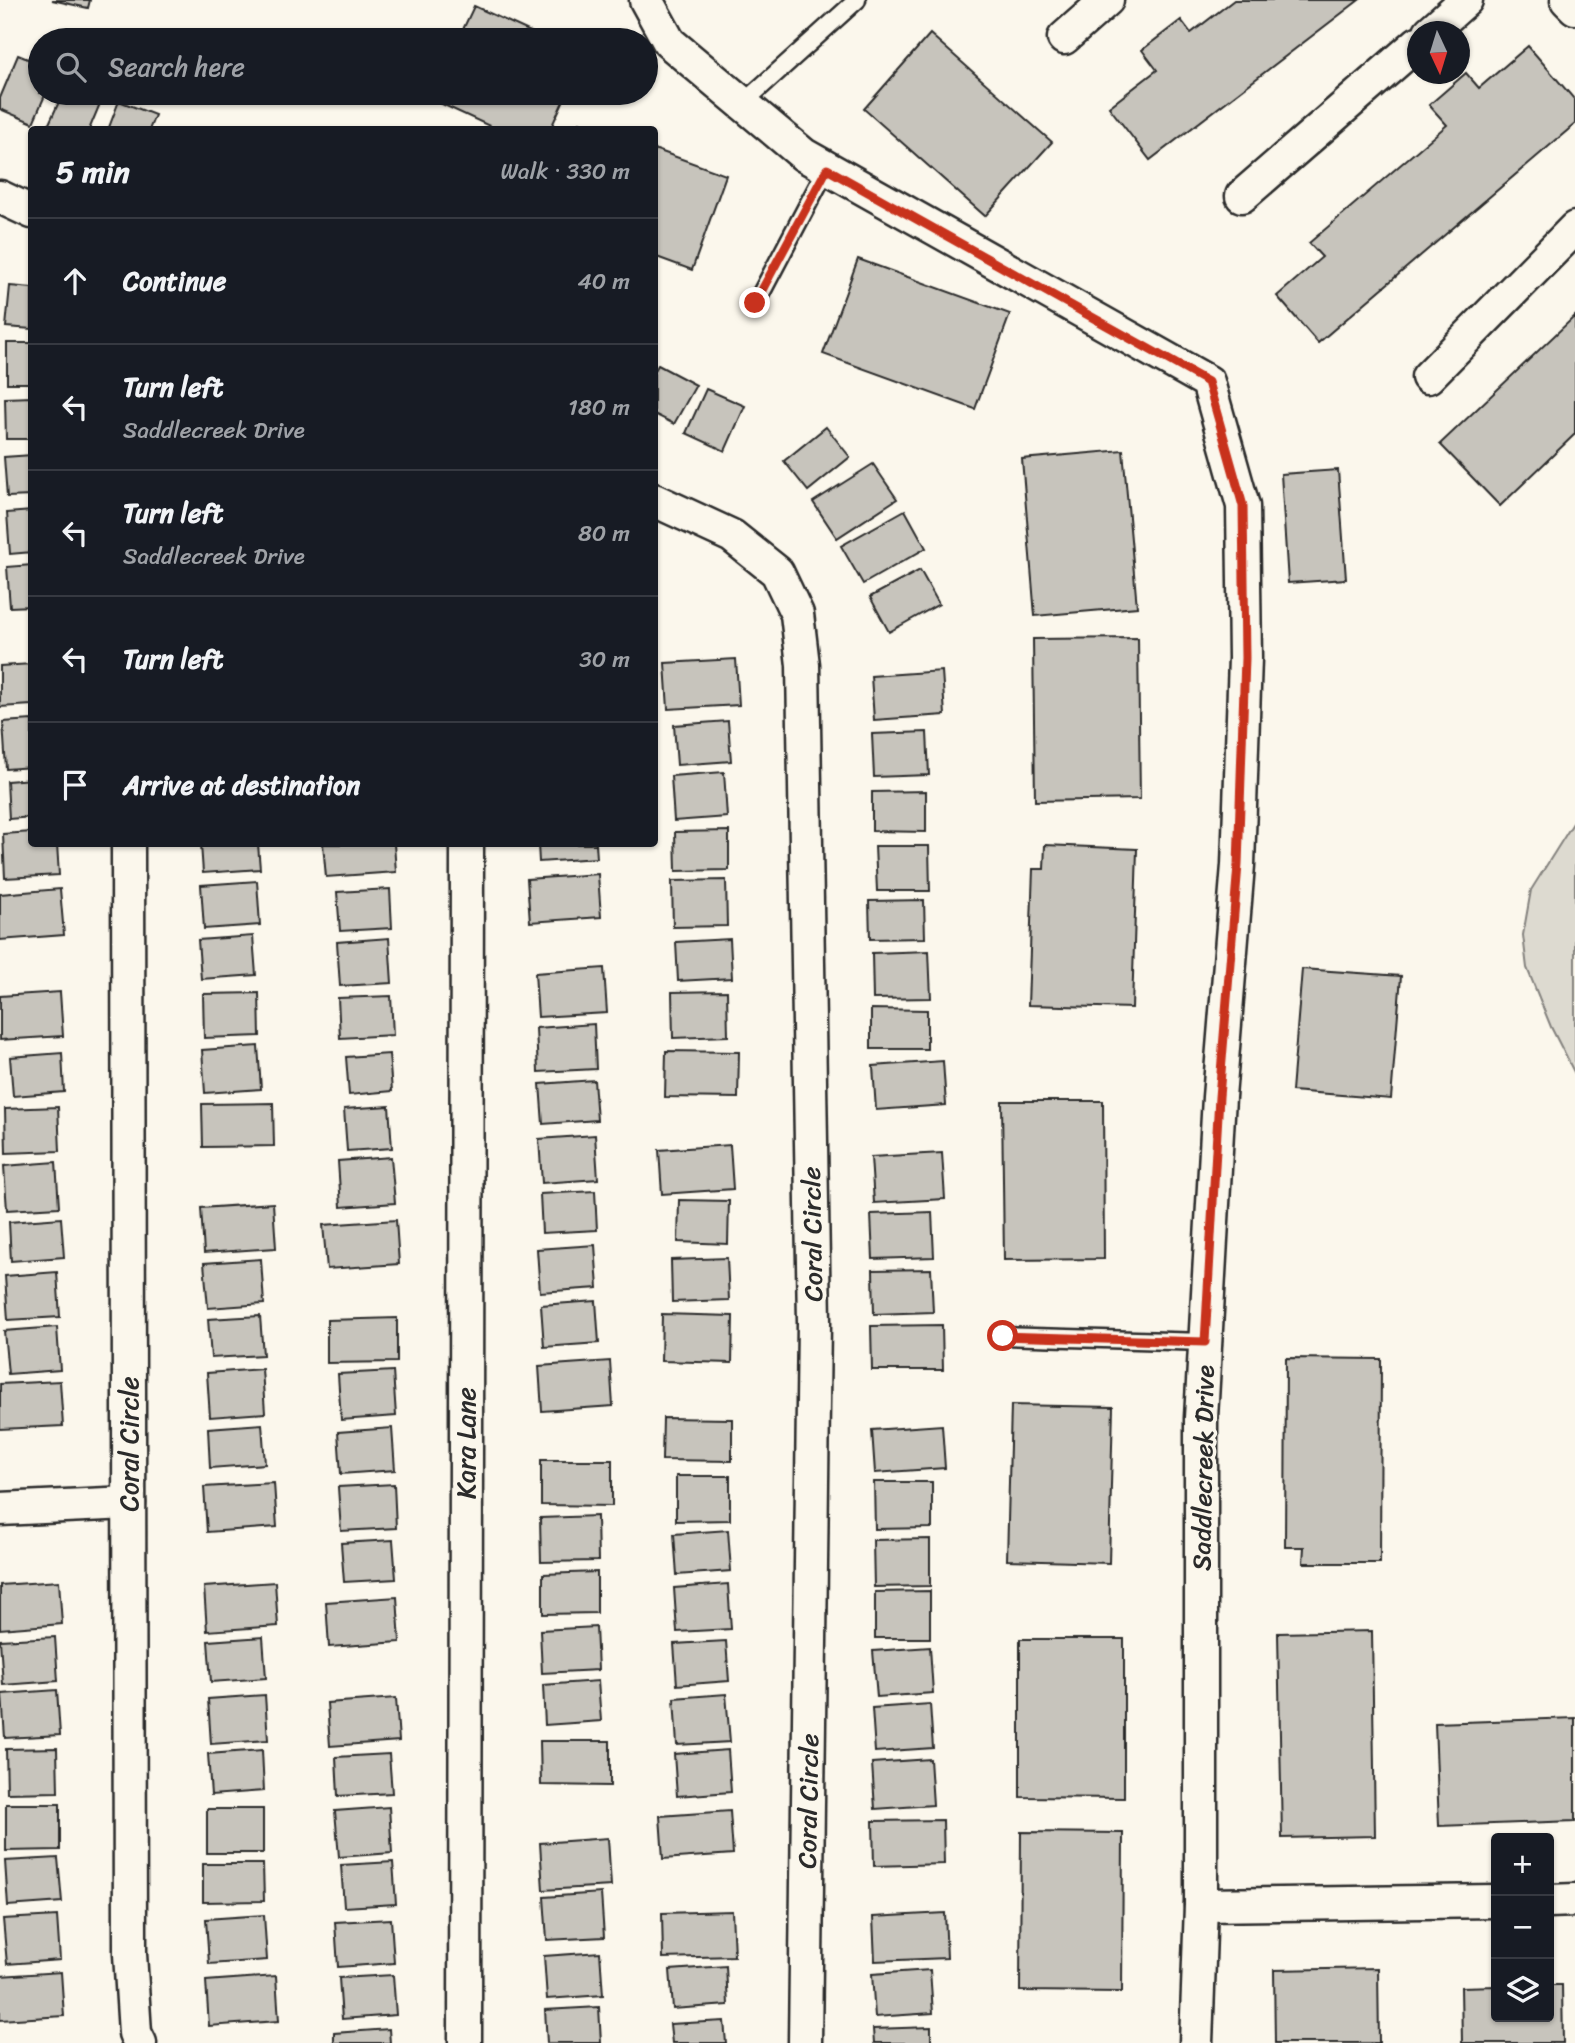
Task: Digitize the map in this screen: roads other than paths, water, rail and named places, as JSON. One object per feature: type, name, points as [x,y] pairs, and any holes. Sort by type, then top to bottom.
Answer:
[{"type":"street","name":"Saddlecreek Drive","points":[[646,0],[669,42],[804,155],[1208,382],[1243,506],[1245,658],[1238,865],[1219,1097],[1201,1418],[1201,1905],[1196,2043]]},
{"type":"street","points":[[1064,38],[1107,0]]},
{"type":"street","points":[[1442,21],[1466,0]]},
{"type":"street","points":[[1567,0],[1575,8]]},
{"type":"street","points":[[1242,196],[1407,53]]},
{"type":"street","points":[[0,197],[28,210]]},
{"type":"street","points":[[1428,377],[1575,229]]},
{"type":"street","name":"Coral Circle","points":[[658,502],[732,536],[777,572],[797,614],[803,665],[814,1322],[805,2043]]},
{"type":"street","name":"Coral Circle","points":[[128,847],[130,1954],[135,2032],[140,2043]]},
{"type":"street","name":"Kara Lane","points":[[465,2043],[467,847]]},
{"type":"street","points":[[0,1509],[129,1503]]},
{"type":"street","points":[[1554,1901],[1575,1900]]},
{"type":"street","points":[[1201,1905],[1491,1901]]},
{"type":"lane","points":[[742,104],[857,0]]},
{"type":"lane","points":[[755,303],[827,169]]},
{"type":"lane","points":[[1003,1336],[1205,1342]]}]
